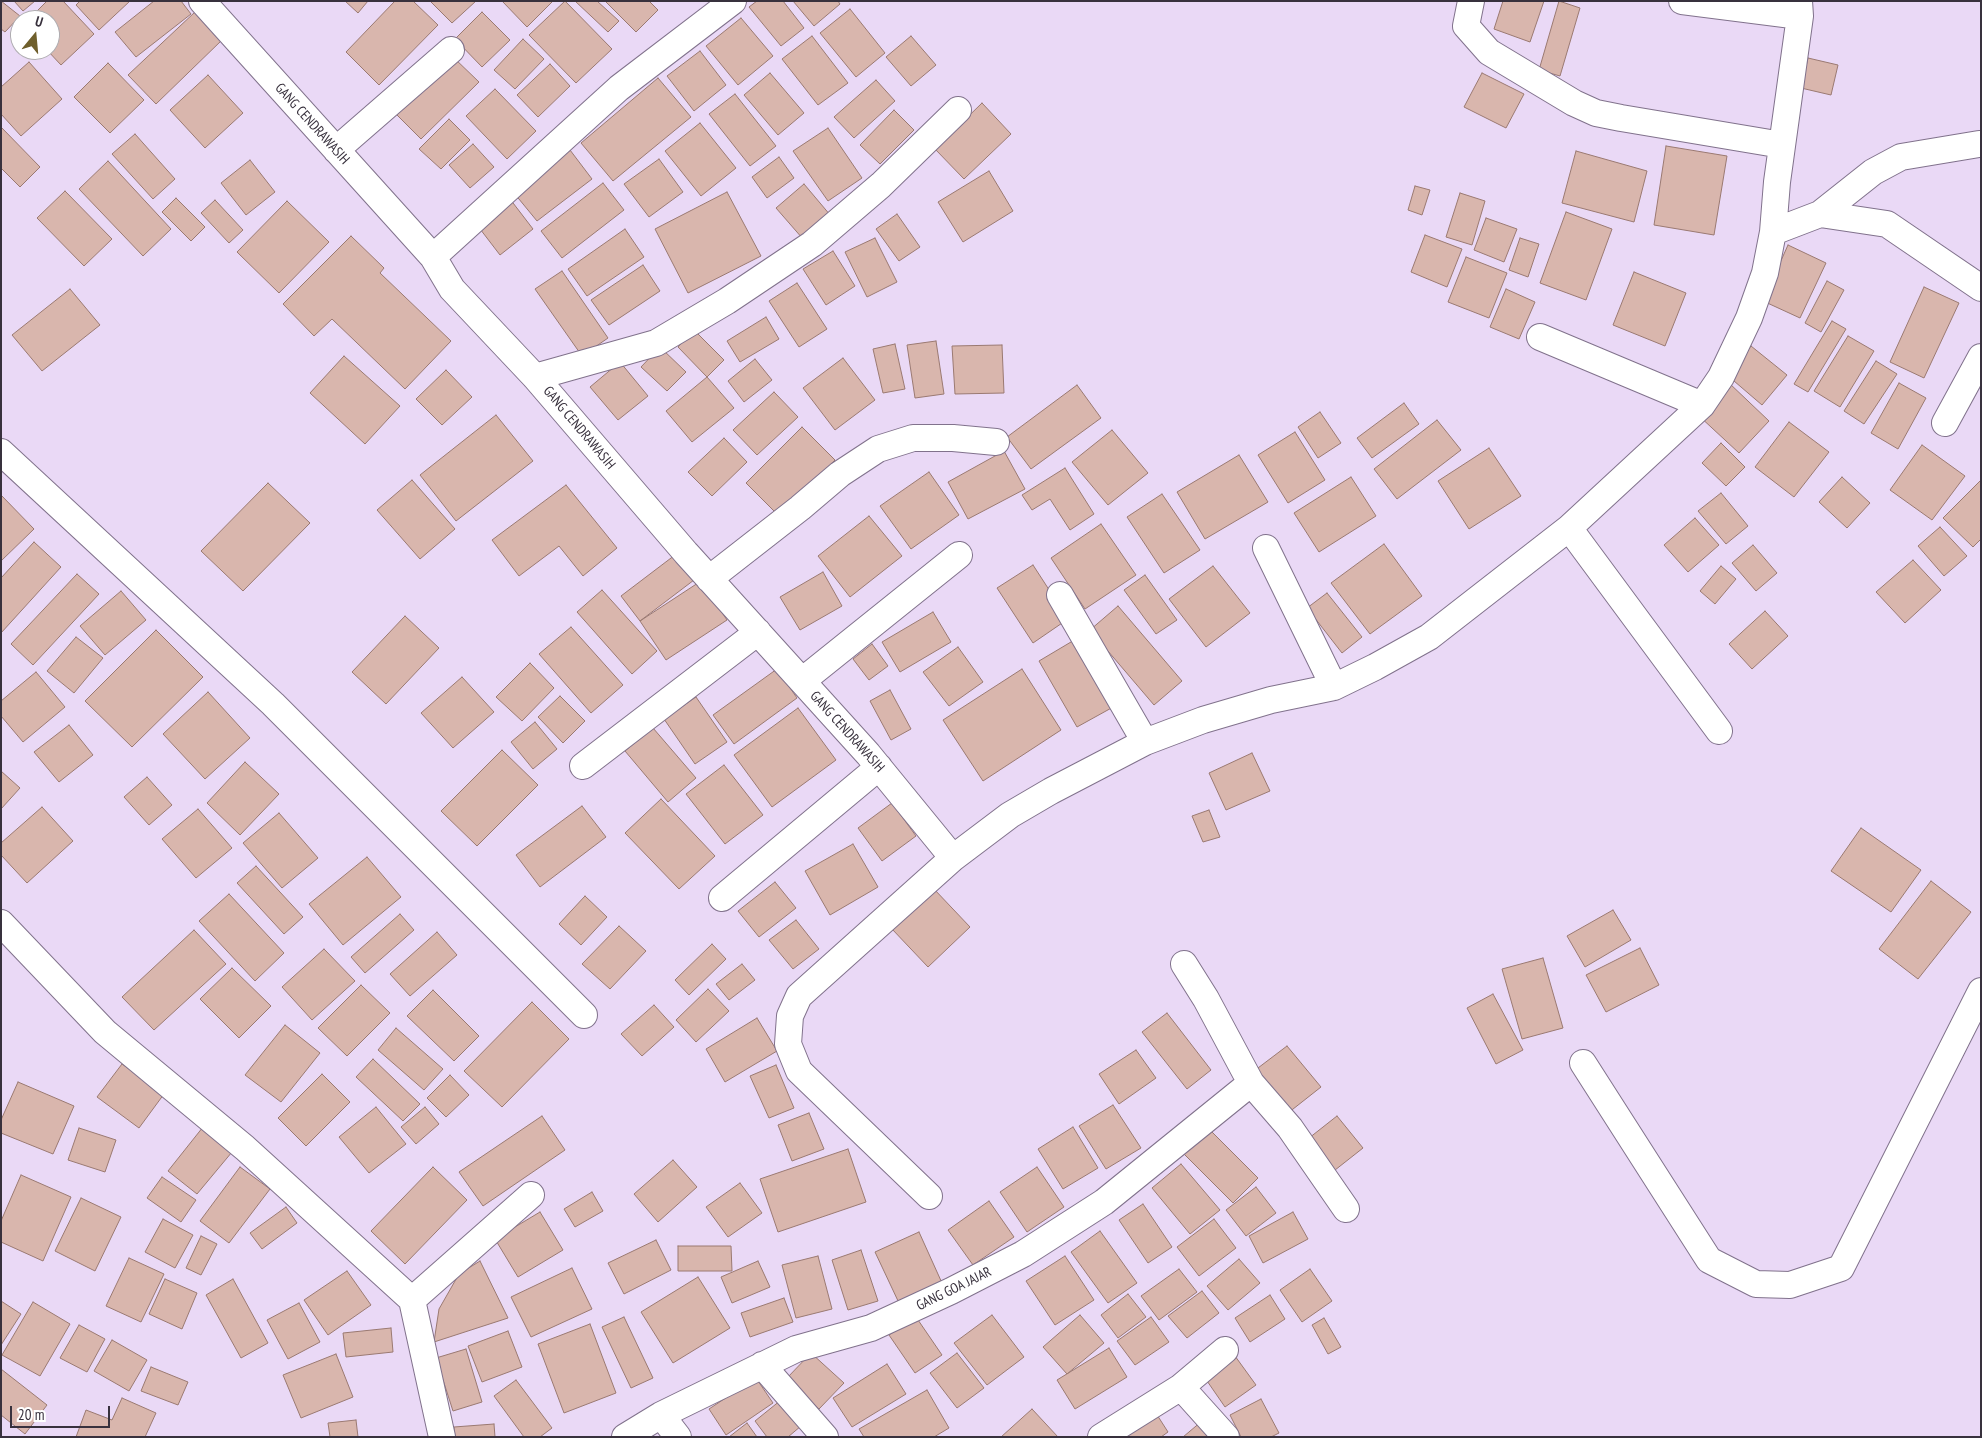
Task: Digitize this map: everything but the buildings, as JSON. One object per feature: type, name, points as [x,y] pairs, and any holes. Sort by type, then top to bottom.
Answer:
[{"type":"street","name":"GANG CENDRAWASIH","points":[[202,1],[433,257],[452,289],[536,377],[709,579],[879,767],[953,858]]},
{"type":"street","points":[[433,257],[619,88],[733,1]]},
{"type":"street","points":[[1471,1],[1466,26],[1489,52],[1574,103],[1596,113],[1782,145]]},
{"type":"street","points":[[929,1196],[799,1071],[788,1044],[790,1016],[798,996],[953,858],[1010,815],[1051,791],[1145,742],[1220,715],[1270,700],[1334,687],[1429,637],[1569,528],[1702,405],[1721,377],[1749,318],[1765,273],[1773,232],[1782,145],[1800,9],[1682,1]]},
{"type":"street","points":[[336,150],[450,50]]},
{"type":"street","points":[[536,377],[656,342],[727,301],[812,244],[881,185],[958,110]]},
{"type":"street","points":[[1773,232],[1820,214],[1873,172],[1901,157],[1979,144]]},
{"type":"street","points":[[1820,214],[1887,224],[1981,288]]},
{"type":"street","points":[[1540,337],[1702,405]]},
{"type":"street","points":[[1945,423],[1981,357]]},
{"type":"street","points":[[709,579],[800,508],[840,474],[878,449],[913,438],[953,438],[996,442]]},
{"type":"street","points":[[1,452],[272,704],[584,1015]]},
{"type":"street","points":[[1569,528],[1719,731]]},
{"type":"street","points":[[1266,548],[1334,687]]},
{"type":"street","points":[[802,681],[959,555]]},
{"type":"street","points":[[1060,596],[1145,742]]},
{"type":"street","points":[[583,766],[758,632]]},
{"type":"street","points":[[722,898],[879,767]]},
{"type":"street","points":[[1,923],[105,1032],[245,1148],[412,1300],[442,1437]]},
{"type":"street","points":[[1184,964],[1252,1083],[1290,1128],[1346,1209]]},
{"type":"street","points":[[1582,1062],[1709,1260],[1756,1284],[1790,1285],[1841,1268],[1981,991]]},
{"type":"street","name":"GANG GOA JAJAR","points":[[625,1437],[661,1415],[720,1384],[796,1348],[871,1328],[951,1291],[1023,1254],[1104,1202],[1252,1083]]},
{"type":"street","points":[[412,1300],[531,1195]]},
{"type":"street","points":[[1101,1437],[1181,1386],[1225,1350]]},
{"type":"street","points":[[762,1365],[825,1437]]},
{"type":"street","points":[[1181,1386],[1226,1437]]},
{"type":"street","points":[[661,1415],[678,1437]]}]
